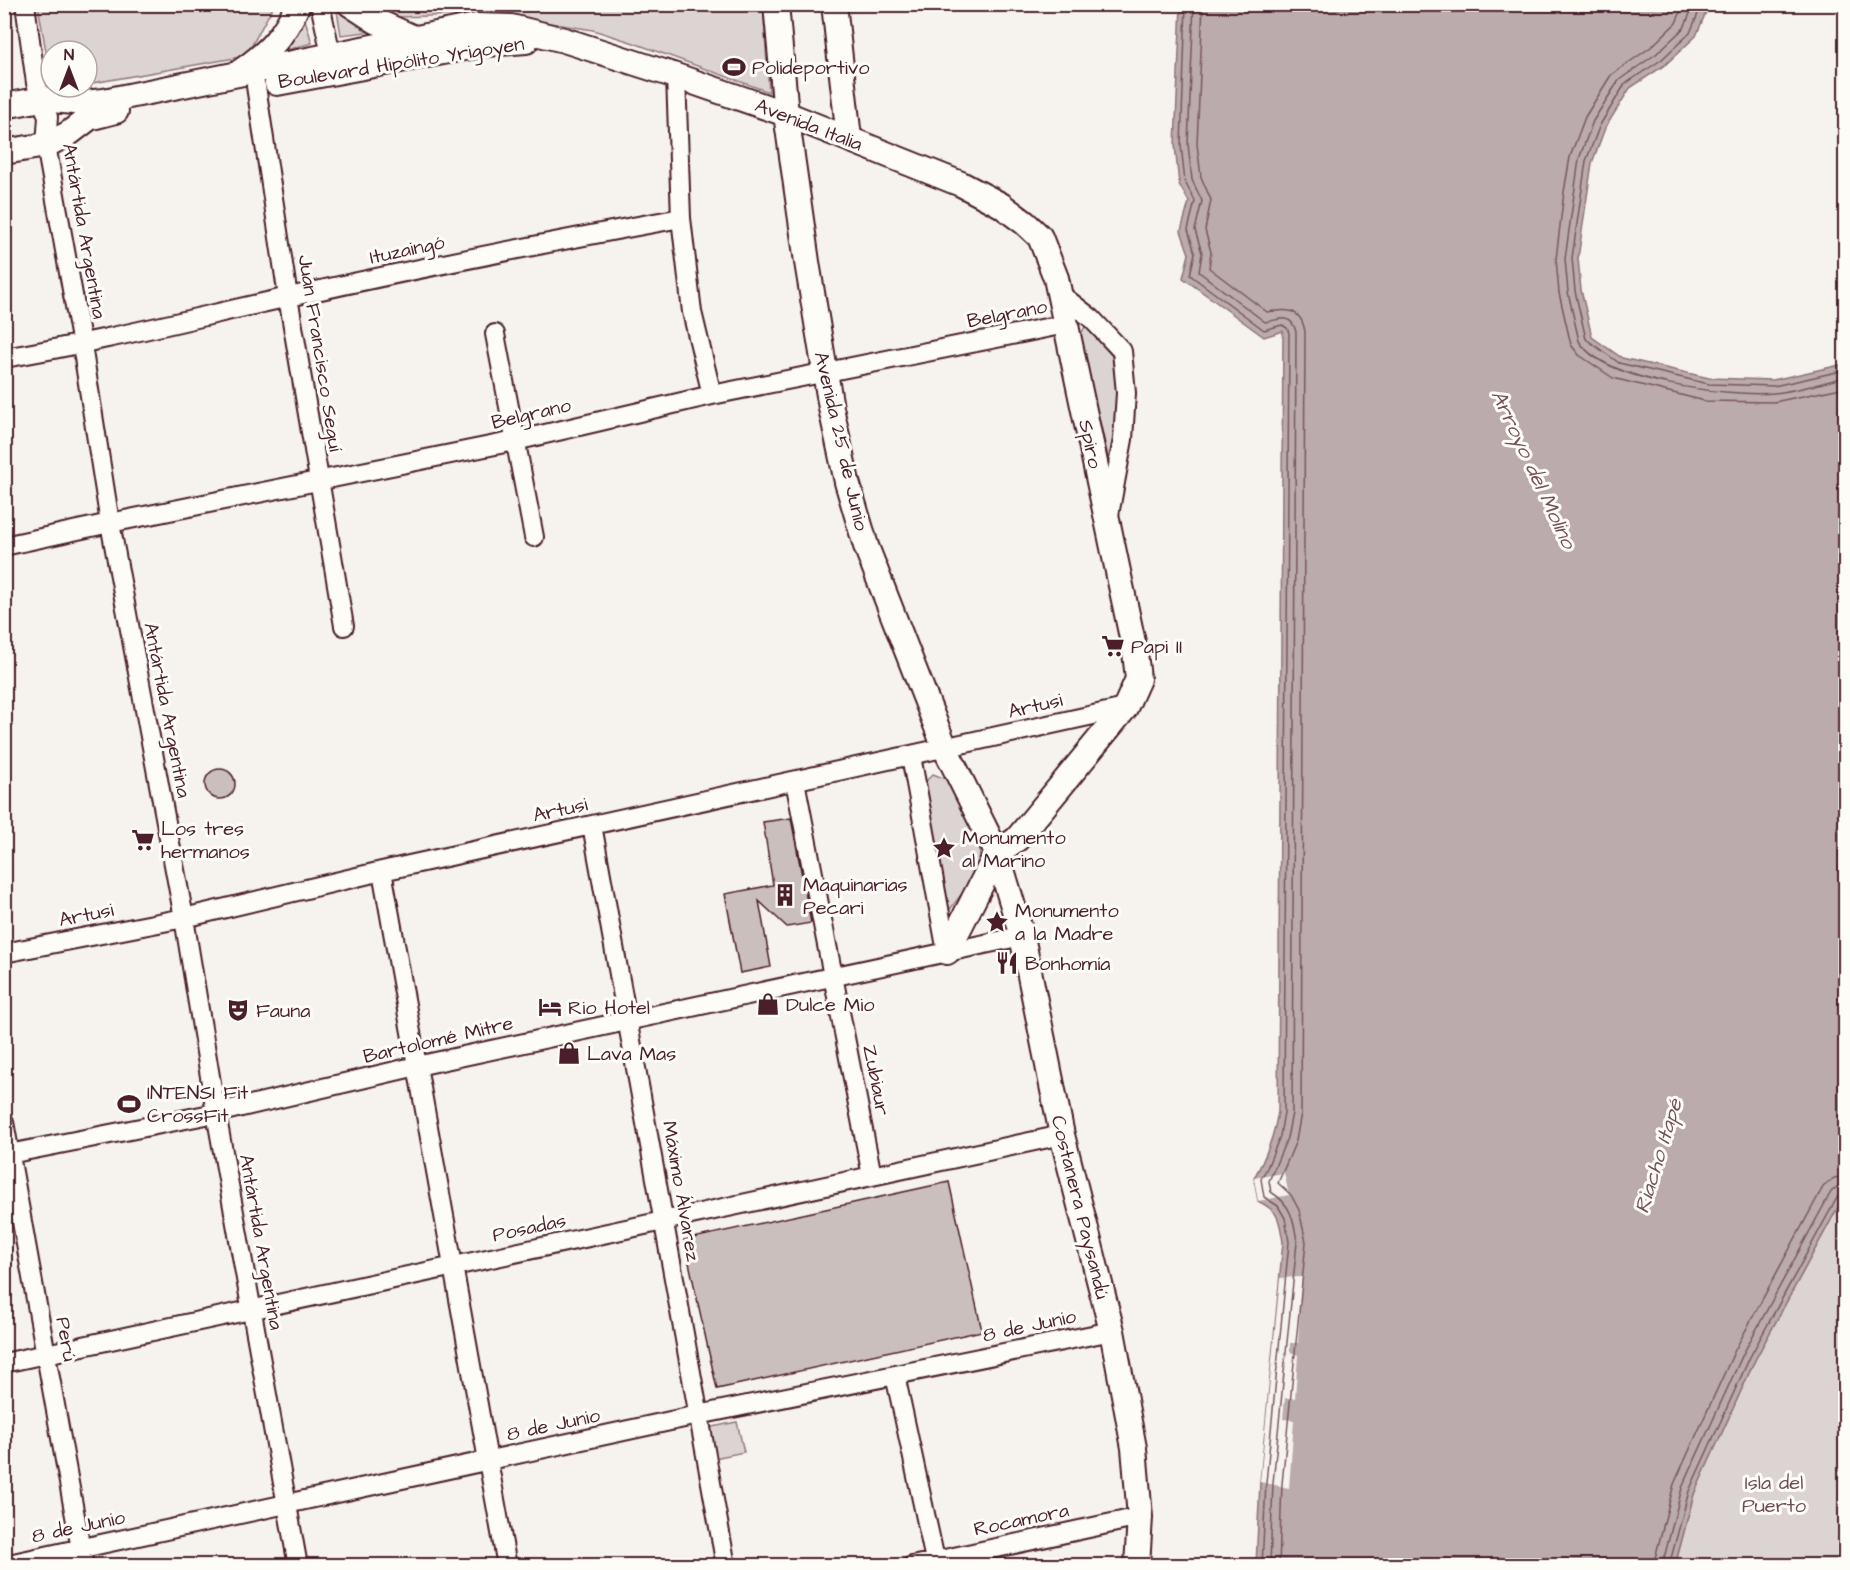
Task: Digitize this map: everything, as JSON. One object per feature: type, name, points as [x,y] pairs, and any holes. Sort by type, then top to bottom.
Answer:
[{"type":"main road","points":[[246,80],[261,57],[287,29],[298,4]]},
{"type":"main road","points":[[351,4],[376,21],[414,38]]},
{"type":"main road","name":"Avenida 25 de Junio","points":[[776,4],[786,114],[807,262],[825,373],[848,482],[866,546],[945,748],[997,853]]},
{"type":"main road","points":[[834,4],[849,138]]},
{"type":"main road","name":"Boulevard Hipólito Yrigoyen","points":[[333,64],[414,38],[476,26],[511,27],[564,40]]},
{"type":"main road","name":"Boulevard Hipólito Yrigoyen","points":[[4,106],[42,99],[84,103],[104,101],[246,80],[333,64],[513,41],[564,40]]},
{"type":"main road","name":"Avenida Italia","points":[[564,40],[786,114],[960,183],[1001,205],[1040,237]]},
{"type":"main road","name":"Boulevard Hipólito Yrigoyen","points":[[4,152],[46,145],[68,134],[89,118],[246,80]]},
{"type":"main road","name":"Spiro","points":[[1040,237],[1060,294],[1135,652],[1138,679],[1125,708]]},
{"type":"main road","points":[[947,952],[997,853],[1017,839],[1125,708]]},
{"type":"main road","name":"Costanera Paysandú","points":[[997,853],[1022,936],[1062,1135],[1112,1331],[1134,1448],[1140,1517],[1137,1566]]},
{"type":"street","name":"Antártida Argentina","points":[[24,4],[39,91]]},
{"type":"street","points":[[320,4],[333,64]]},
{"type":"street","points":[[676,76],[681,218],[692,312],[712,395]]},
{"type":"street","name":"Juan Francisco Seguí","points":[[246,80],[288,297],[345,626]]},
{"type":"street","name":"Antártida Argentina","points":[[42,99],[48,117],[46,145],[82,345],[110,523],[184,918],[216,1113],[298,1566]]},
{"type":"street","name":"Ituzaingó","points":[[4,358],[82,345],[288,297],[513,249],[681,218]]},
{"type":"street","points":[[1060,294],[1092,318],[1122,351],[1126,393],[1123,439],[1108,523]]},
{"type":"street","name":"Belgrano","points":[[4,546],[515,441],[712,395],[1066,324]]},
{"type":"street","points":[[495,334],[534,537]]},
{"type":"street","name":"Artusi","points":[[4,953],[184,918],[382,871],[1125,708]]},
{"type":"street","points":[[911,756],[947,952]]},
{"type":"street","name":"Zubiaur","points":[[795,781],[872,1176]]},
{"type":"street","name":"Máximo Álvarez","points":[[592,825],[726,1566]]},
{"type":"street","points":[[382,871],[507,1566]]},
{"type":"street","name":"Bartolomé Mitre","points":[[7,1155],[216,1113],[417,1066],[1022,936]]},
{"type":"street","name":"Perú","points":[[4,1122],[7,1155],[47,1354],[83,1557]]},
{"type":"street","name":"Posadas","points":[[4,1363],[1062,1135]]},
{"type":"street","name":"8 de Junio","points":[[4,1565],[83,1557],[287,1504],[698,1415],[1112,1331]]},
{"type":"street","points":[[895,1375],[935,1560]]},
{"type":"street","name":"Rocamora","points":[[912,1566],[1140,1517]]},
{"type":"green space","points":[[38,5],[274,5],[246,56],[99,82],[99,39],[44,39]]},
{"type":"green space","points":[[336,5],[346,13],[375,31],[341,35]]},
{"type":"green space","name":"Polideportivo","points":[[370,5],[763,5],[769,92],[593,30],[493,14],[398,17]]},
{"type":"green space","points":[[304,16],[312,43],[287,50]]},
{"type":"green space","points":[[1085,326],[1112,356],[1121,405],[1111,469],[1080,337]]},
{"type":"green space","points":[[933,774],[946,779],[980,844],[979,871],[948,912],[923,784]]},
{"type":"green space","name":"Isla del Puerto","points":[[1845,1194],[1845,1565],[1675,1566],[1694,1494],[1755,1360]]},
{"type":"green space","points":[[737,1422],[744,1452],[714,1458],[707,1428]]},
{"type":"water","points":[[1181,5],[1709,5],[1696,36],[1665,65],[1630,88],[1605,128],[1592,163],[1578,258],[1581,290],[1592,337],[1622,358],[1709,378],[1773,380],[1845,364],[1845,1194],[1755,1360],[1694,1494],[1675,1565],[1256,1565],[1260,1482],[1283,1242],[1275,1213],[1258,1201],[1254,1178],[1269,1146],[1278,1112],[1283,331],[1264,337],[1183,278],[1189,254],[1181,231],[1189,202],[1179,184],[1175,145]]},
{"type":"pier","points":[[1284,1173],[1289,1195],[1258,1201],[1254,1178]]},
{"type":"pier","points":[[1302,1277],[1298,1343],[1290,1343],[1290,1352],[1298,1355],[1295,1398],[1285,1398],[1283,1419],[1294,1420],[1289,1488],[1260,1482],[1280,1278]]},
{"type":"building","points":[[220,769],[231,773],[235,784],[231,795],[220,799],[209,795],[205,784],[209,773]]},
{"type":"building","name":"Maquinarias Pecari","points":[[791,818],[811,923],[787,927],[759,901],[771,967],[740,973],[725,894],[773,885],[763,822]]},
{"type":"building","points":[[949,1182],[982,1331],[717,1389],[684,1240]]},
{"type":"place","name":"Polideportivo","points":[[734,67]]},
{"type":"place","name":"Papi II","points":[[1113,646]]},
{"type":"place","name":"Los tres hermanos","points":[[143,840]]},
{"type":"place","name":"Monumento al Marino","points":[[944,848]]},
{"type":"place","name":"Maquinarias Pecari","points":[[785,895]]},
{"type":"place","name":"Monumento a la Madre","points":[[997,922]]},
{"type":"place","name":"Bonhomía","points":[[1007,963]]},
{"type":"place","name":"Dulce Mio","points":[[768,1004]]},
{"type":"place","name":"Rio Hotel","points":[[550,1007]]},
{"type":"place","name":"Fauna","points":[[238,1010]]},
{"type":"place","name":"Lava Mas","points":[[569,1053]]},
{"type":"place","name":"INTENSI Fit CrossFit","points":[[129,1104]]},
{"type":"water label","name":"Arroyo del Molino","points":[[1534,469]]},
{"type":"water label","name":"Riacho Itapé","points":[[1658,1156]]}]
